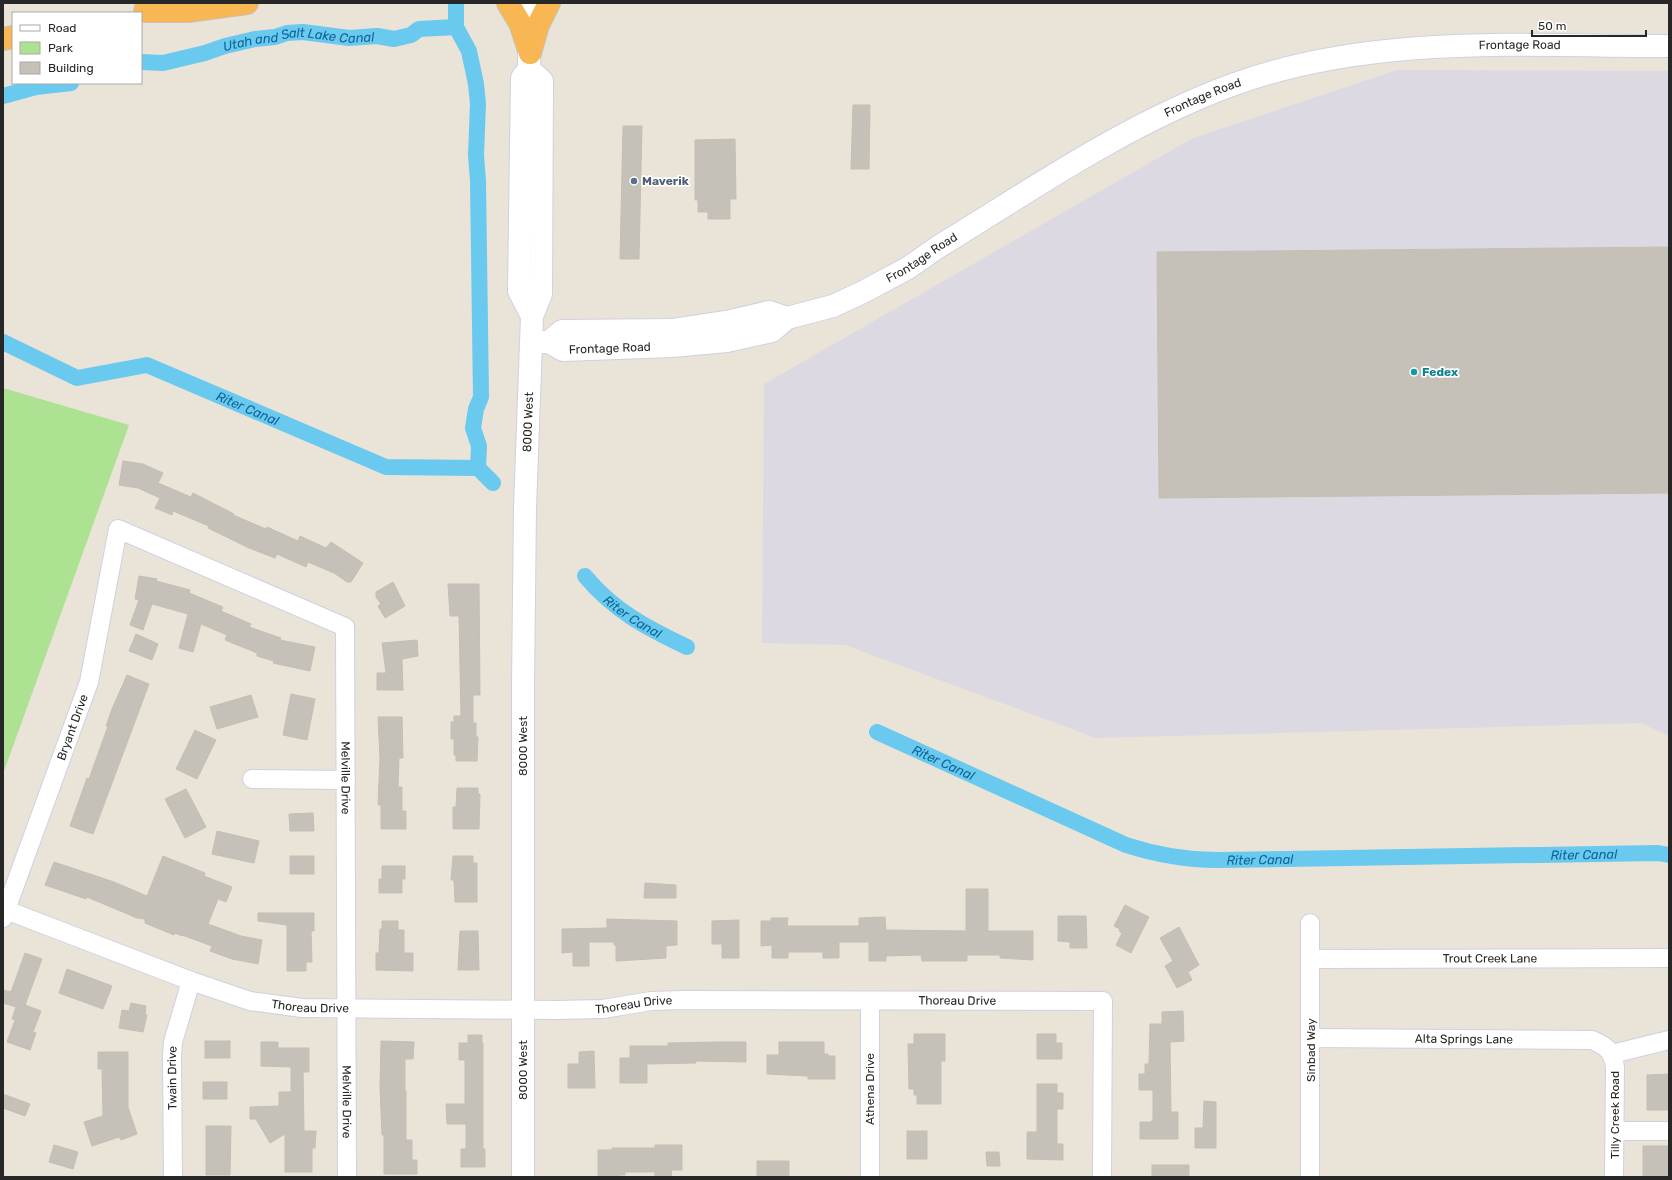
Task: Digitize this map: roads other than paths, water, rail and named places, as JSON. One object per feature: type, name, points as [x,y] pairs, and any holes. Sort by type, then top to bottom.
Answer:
[{"type":"highway","points":[[139,12],[183,3]]},
{"type":"highway","points":[[139,12],[188,11],[247,3]]},
{"type":"highway","points":[[508,3],[520,23],[530,61]]},
{"type":"highway","points":[[530,61],[538,25],[549,3]]},
{"type":"street","points":[[530,3],[530,61]]},
{"type":"street","name":"Frontage Road","points":[[540,342],[563,350],[688,345],[727,341],[772,331],[787,318],[833,306],[895,275],[1136,127],[1197,99],[1270,73],[1347,56],[1417,48],[1669,46]]},
{"type":"street","name":"8000 West","points":[[524,1177],[523,1011],[525,539],[540,342],[532,316],[541,294],[542,80],[530,61]]},
{"type":"street","name":"Melville Drive","points":[[118,529],[345,627],[347,1177]]},
{"type":"street","name":"Bryant Drive","points":[[5,914],[89,682],[118,529]]},
{"type":"street","points":[[252,779],[346,780]]},
{"type":"street","name":"Thoreau Drive","points":[[5,914],[250,1001],[302,1008],[523,1011],[603,1009],[651,1001],[674,1000],[1103,1001],[1102,1177]]},
{"type":"street","name":"Sinbad Way","points":[[1310,923],[1310,1177]]},
{"type":"street","name":"Trout Creek Lane","points":[[1310,959],[1669,958]]},
{"type":"street","name":"Twain Drive","points":[[173,1177],[173,1042],[191,981]]},
{"type":"street","name":"Athena Drive","points":[[870,1001],[870,1177]]},
{"type":"street","name":"Alta Springs Lane","points":[[1311,1038],[1592,1040],[1604,1045],[1612,1054]]},
{"type":"street","points":[[1612,1054],[1669,1040]]},
{"type":"street","name":"Tilly Creek Road","points":[[1612,1054],[1615,1066],[1614,1177]]},
{"type":"street","points":[[1615,1131],[1669,1131]]},
{"type":"waterway","points":[[456,3],[456,27],[469,51],[476,84],[478,104],[476,155],[478,181],[481,397],[476,409],[473,428],[479,446],[478,468]]},
{"type":"waterway","name":"Utah and Salt Lake Canal","points":[[142,62],[163,63],[205,53],[225,46],[255,39],[275,37],[287,33],[303,32],[349,38],[377,36],[394,39],[411,35],[419,29],[456,27]]},
{"type":"waterway","name":"Utah and Salt Lake Canal","points":[[3,96],[36,87],[62,84]]},
{"type":"waterway","name":"Riter Canal","points":[[3,342],[77,378],[147,365],[386,467],[478,468],[493,483]]},
{"type":"waterway","name":"Riter Canal","points":[[585,576],[619,609],[658,633],[687,647]]},
{"type":"waterway","name":"Riter Canal","points":[[877,732],[1126,845],[1149,852],[1172,856],[1217,860],[1658,853],[1669,855]]},
{"type":"place","name":"Maverik","points":[[634,181]]},
{"type":"place","name":"Fedex","points":[[1414,372]]}]
